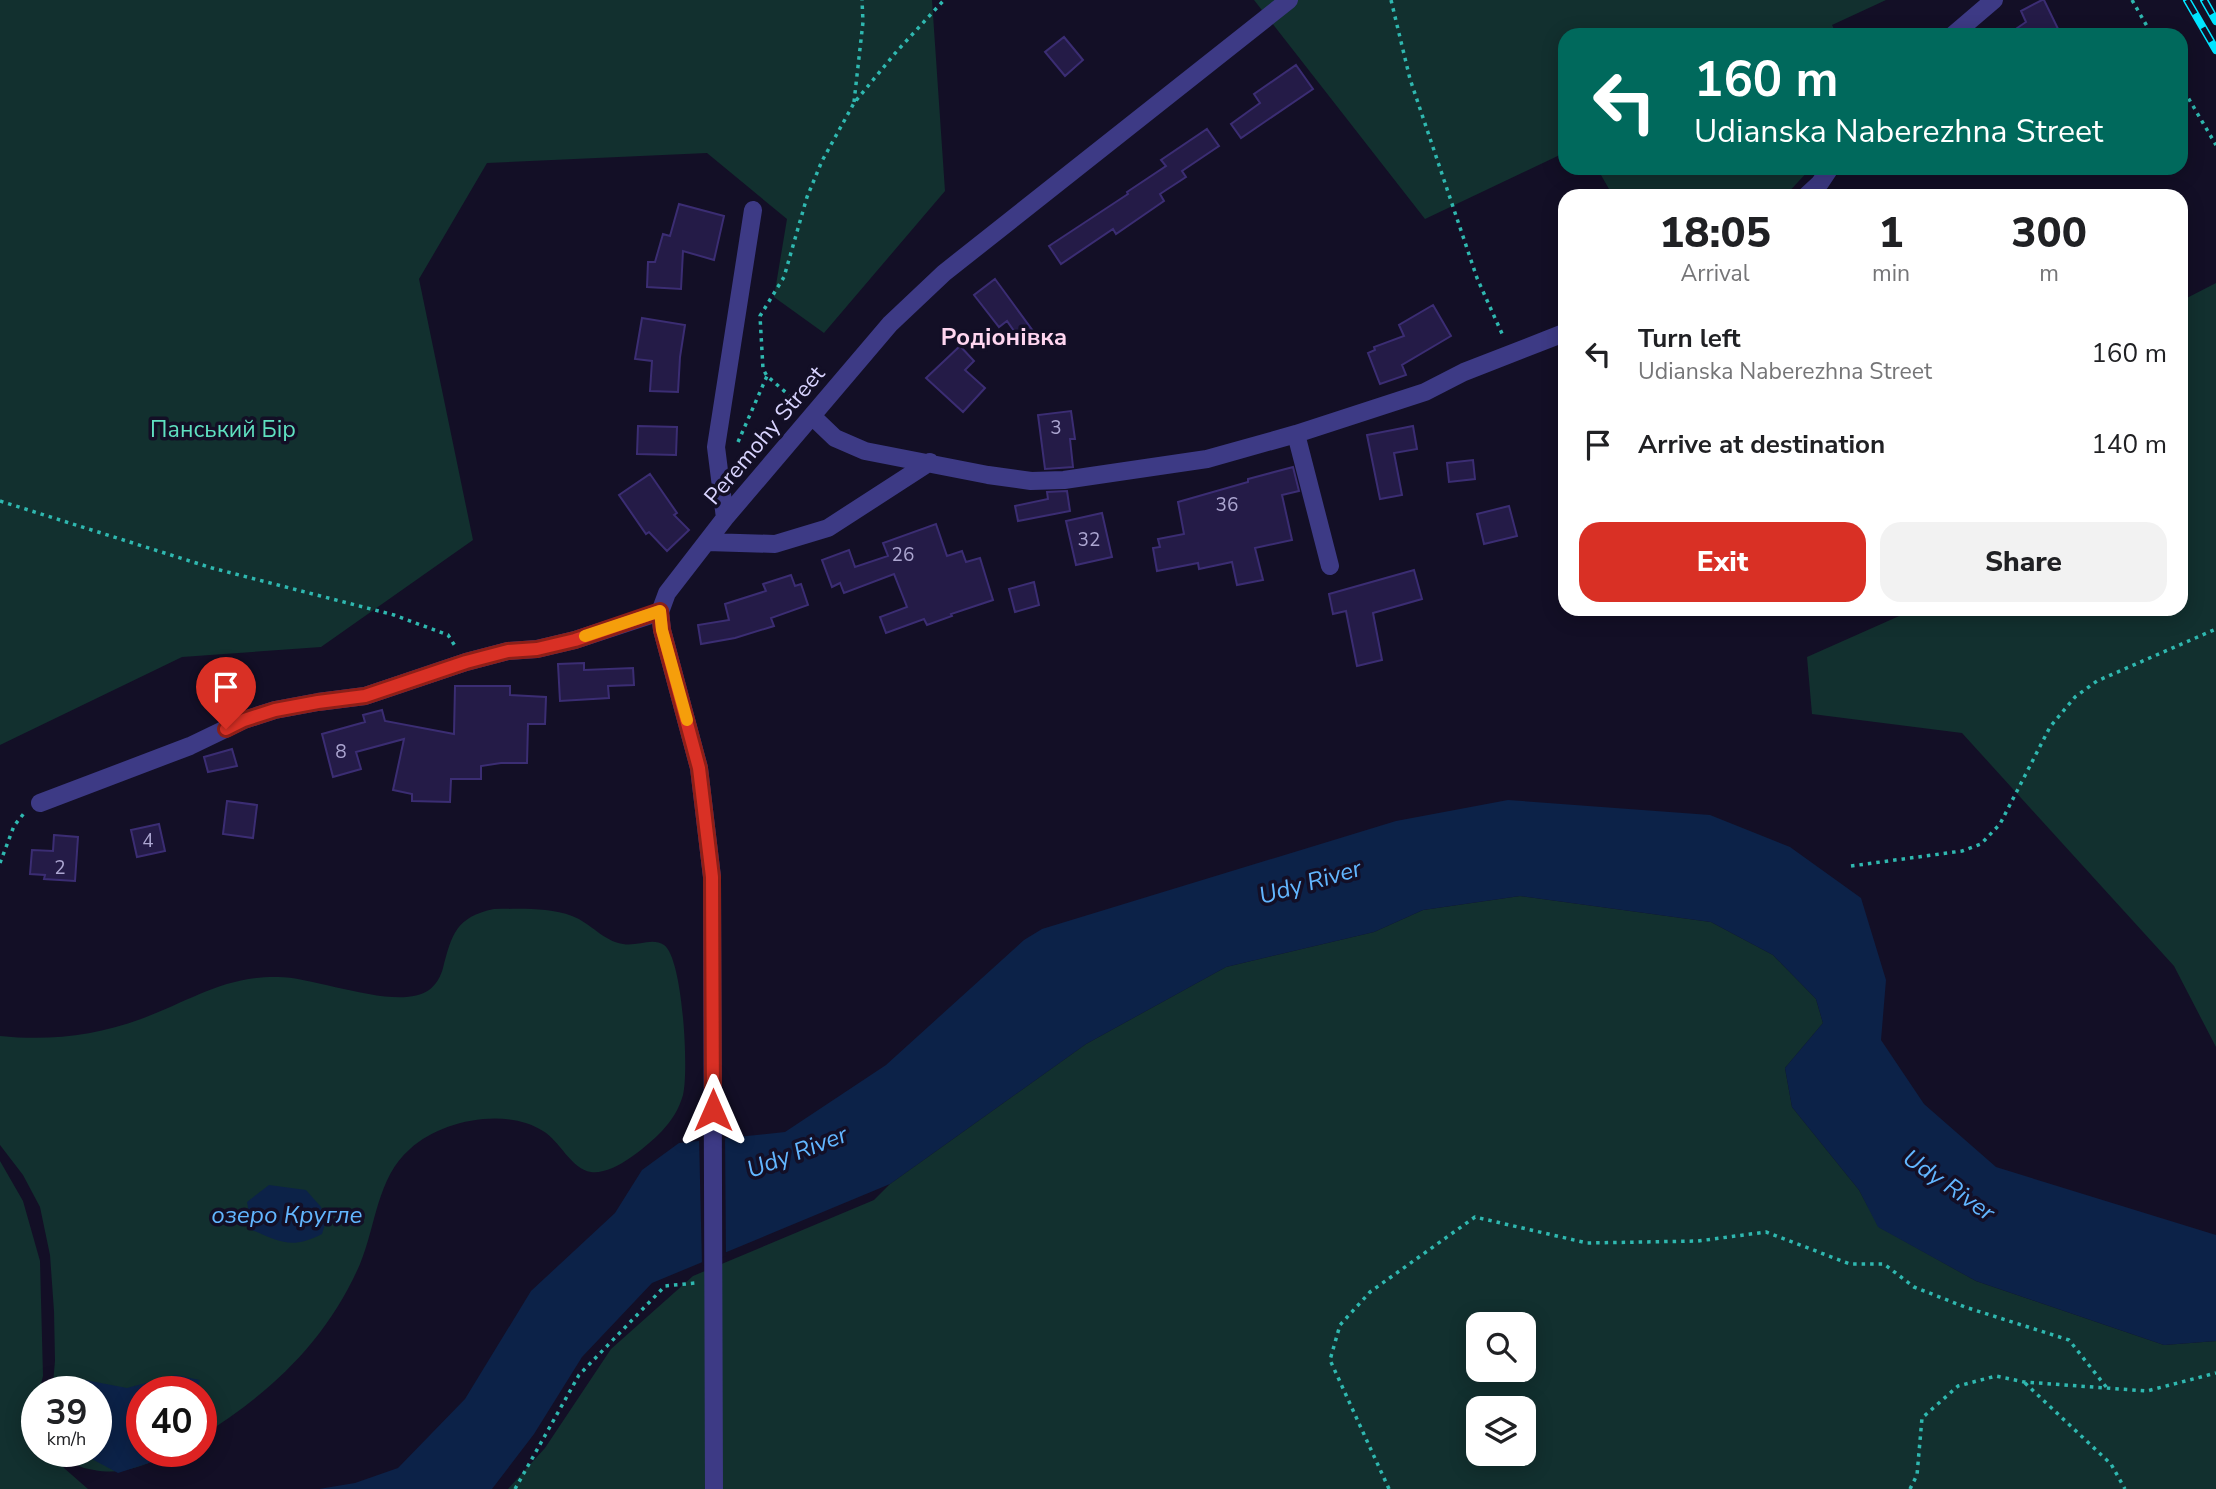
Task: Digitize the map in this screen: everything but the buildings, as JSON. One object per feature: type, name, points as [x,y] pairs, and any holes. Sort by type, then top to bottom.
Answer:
[{"type":"street","name":"Peremohy Street","points":[[660,611],[667,593],[725,518],[890,324],[944,273],[1289,0]]},
{"type":"street","points":[[1961,28],[1994,0]]},
{"type":"street","points":[[1814,189],[1825,175]]},
{"type":"street","points":[[725,518],[716,447],[753,210]]},
{"type":"street","points":[[812,416],[835,438],[864,451],[988,475],[1031,481],[1064,480],[1207,459],[1296,435],[1425,392],[1464,372],[1558,336]]},
{"type":"street","points":[[1296,435],[1330,566]]},
{"type":"street","points":[[707,542],[775,544],[828,528],[930,463]]},
{"type":"street","points":[[40,803],[190,746],[244,720],[275,710],[365,696],[466,662],[508,651],[537,649],[575,640],[660,611],[662,630],[699,768],[712,877],[714,1489]]},
{"type":"path","points":[[854,103],[863,22],[862,0]]},
{"type":"path","points":[[812,416],[767,376],[761,356],[760,316],[784,277],[807,197],[822,162],[854,103],[944,0]]},
{"type":"path","points":[[1391,0],[1410,79],[1452,206],[1477,278],[1510,353]]},
{"type":"path","points":[[2133,0],[2148,28]]},
{"type":"path","points":[[2188,98],[2216,145]]},
{"type":"path","points":[[720,478],[767,376]]},
{"type":"path","points":[[0,501],[212,568],[364,606],[413,622],[448,635],[466,662]]},
{"type":"path","points":[[1851,866],[1962,851],[1981,844],[2000,824],[2050,727],[2075,697],[2097,681],[2216,629]]},
{"type":"path","points":[[0,863],[19,818],[40,803]]},
{"type":"path","points":[[1389,1489],[1330,1360],[1340,1325],[1370,1292],[1475,1217],[1587,1243],[1698,1241],[1766,1232],[1850,1264],[1884,1264],[1914,1287],[1965,1307],[2069,1340],[2106,1388]]},
{"type":"path","points":[[515,1489],[579,1375],[665,1286],[714,1277]]},
{"type":"path","points":[[1910,1489],[1917,1475],[1922,1418],[1958,1386],[1996,1376],[2024,1382],[2147,1391],[2216,1373]]},
{"type":"path","points":[[2024,1382],[2111,1464],[2125,1489]]},
{"type":"green space","name":"Панський Бір","points":[[0,0],[932,0],[945,191],[824,333],[774,297],[787,219],[707,153],[487,163],[419,279],[473,540],[321,647],[182,657],[0,745]]},
{"type":"green space","points":[[1254,0],[1886,0],[1832,25],[1834,28],[1558,28],[1558,156],[1425,219]]},
{"type":"green space","points":[[1601,175],[1804,175],[1792,189],[1609,189]]},
{"type":"green space","points":[[2216,283],[2216,1047],[2174,966],[1962,733],[1812,714],[1807,657],[1899,616],[2188,616],[2188,297]]},
{"type":"green space","points":[[1520,896],[1711,922],[1773,955],[1816,999],[1823,1023],[1785,1068],[1792,1107],[1859,1190],[1879,1227],[1976,1281],[2164,1345],[2216,1341],[2216,1489],[508,1489],[545,1448],[611,1349],[693,1276],[874,1200],[890,1184],[1086,1044],[1226,967],[1374,932],[1423,910]]},
{"type":"green space","points":[[494,909],[553,911],[579,919],[616,942],[628,945],[654,942],[664,945],[671,954],[676,971],[685,1041],[683,1095],[669,1123],[639,1152],[619,1165],[600,1172],[591,1172],[577,1166],[543,1131],[511,1120],[474,1120],[456,1124],[423,1139],[399,1160],[391,1173],[360,1264],[347,1291],[314,1340],[273,1383],[217,1426],[217,1376],[126,1376],[126,1467],[136,1467],[105,1471],[83,1467],[112,1467],[112,1376],[54,1376],[54,1311],[50,1255],[40,1207],[23,1175],[0,1145],[0,1036],[54,1037],[106,1030],[141,1019],[224,985],[259,978],[294,978],[378,996],[415,996],[434,986],[442,971],[453,936],[464,922],[481,912]]},
{"type":"green space","points":[[0,1161],[23,1201],[40,1261],[43,1376],[21,1376],[21,1467],[63,1467],[88,1489],[0,1489]]},
{"type":"water","name":"Udy River","points":[[1508,800],[1710,815],[1790,847],[1861,898],[1886,980],[1881,1040],[1924,1104],[1996,1167],[2216,1235],[2216,1341],[2164,1345],[1976,1281],[1878,1227],[1859,1190],[1792,1107],[1785,1068],[1823,1023],[1816,999],[1773,955],[1711,922],[1520,896],[1423,910],[1374,932],[1226,967],[1086,1044],[890,1184],[652,1283],[582,1357],[534,1434],[492,1489],[319,1489],[355,1483],[398,1468],[465,1399],[531,1291],[615,1213],[642,1170],[679,1143],[785,1132],[886,1065],[1024,940],[1042,929],[1396,821]]},
{"type":"water","name":"озеро Кругле","points":[[269,1185],[306,1190],[321,1207],[326,1221],[322,1234],[295,1243],[271,1238],[252,1230],[247,1202]]},
{"type":"water","points":[[112,1385],[126,1388],[126,1467],[136,1467],[118,1473],[107,1467],[112,1467]]},
{"type":"pier","points":[[725,1135],[726,1256],[702,1266],[699,1137]]},
{"type":"railway","points":[[2187,0],[2216,50]]},
{"type":"railway","points":[[2204,0],[2216,21]]},
{"type":"slow traffic","points":[[585,636],[660,611],[662,630],[687,720]]},
{"type":"district","name":"Родіонівка","points":[[1004,337]]},
{"type":"route","points":[[226,729],[275,710],[365,696],[466,662],[508,651],[537,649],[575,640],[660,611],[662,630],[699,768],[712,877],[713,1110]]}]
